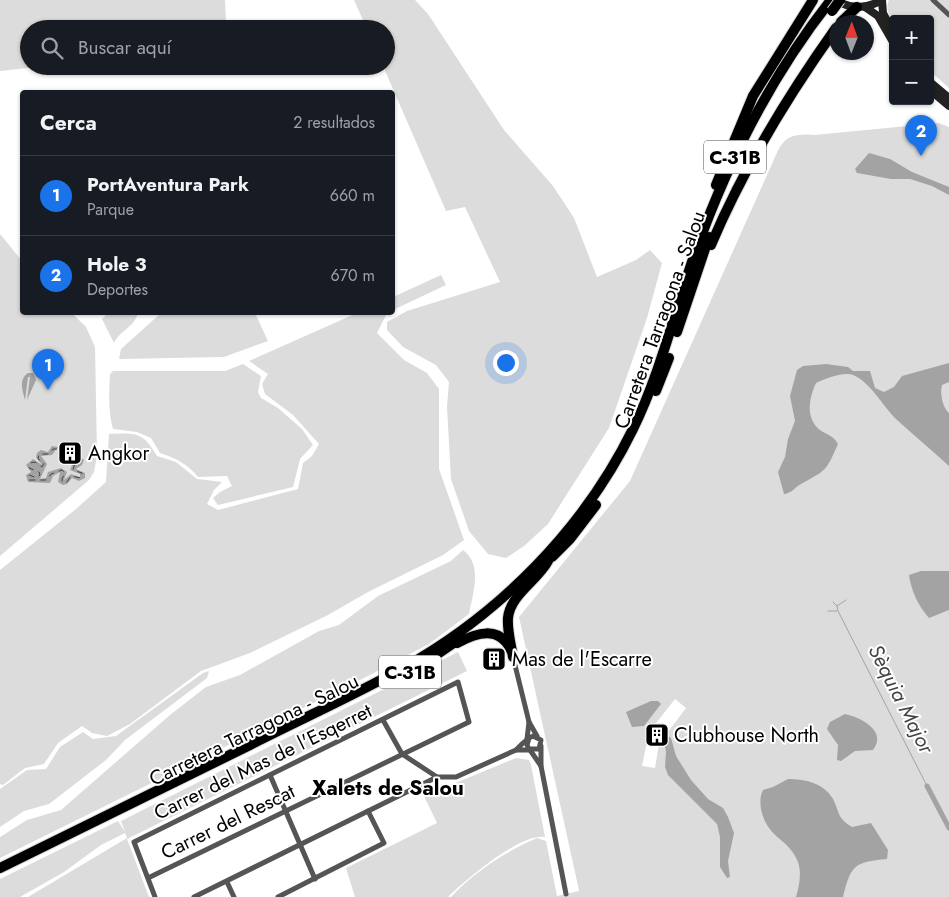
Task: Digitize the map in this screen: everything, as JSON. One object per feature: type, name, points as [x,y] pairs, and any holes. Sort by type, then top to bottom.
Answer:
[{"type":"highway","points":[[678,320],[691,254],[731,144],[753,96],[813,0]]},
{"type":"highway","name":"Carretera Tarragona - Salou","points":[[0,868],[397,671],[475,620],[535,566],[588,505],[616,461],[634,427],[745,150],[830,6],[838,0]]},
{"type":"highway","points":[[850,15],[861,7]]},
{"type":"highway","points":[[678,320],[727,208],[759,145],[798,81],[829,38]]},
{"type":"highway","name":"Carretera Tarragona - Salou","points":[[0,875],[408,673],[448,648],[501,607],[570,539],[593,509],[622,465],[640,430],[662,378],[678,320]]},
{"type":"highway","points":[[513,657],[508,628],[509,611],[514,602],[542,572],[548,561]]},
{"type":"highway","points":[[448,648],[484,632],[498,636],[505,641],[513,657]]},
{"type":"street","points":[[838,0],[861,7],[878,16],[889,35]]},
{"type":"street","points":[[861,7],[882,0],[883,13],[889,24]]},
{"type":"street","points":[[933,0],[949,14]]},
{"type":"street","points":[[934,85],[949,98]]},
{"type":"street","points":[[934,93],[949,106]]},
{"type":"street","points":[[513,657],[529,722],[528,740],[530,750],[541,766]]},
{"type":"street","name":"Carrer del Mas de l'Esqerret","points":[[148,878],[134,842],[458,682]]},
{"type":"street","name":"Carrer del Rescat","points":[[148,878],[468,722],[458,682]]},
{"type":"street","points":[[383,720],[402,754],[437,778]]},
{"type":"street","points":[[529,722],[542,745],[541,766],[566,894]]},
{"type":"street","points":[[194,897],[437,778],[456,777],[516,750],[528,740],[538,737]]},
{"type":"street","points":[[516,750],[537,750],[542,745]]},
{"type":"street","points":[[270,776],[315,879]]},
{"type":"street","points":[[278,897],[384,843],[368,811]]},
{"type":"street","points":[[148,878],[156,897]]},
{"type":"street","points":[[227,882],[234,897]]},
{"type":"shaded area","points":[[0,0],[225,0],[226,20],[20,20],[20,69],[0,71]]},
{"type":"shaded area","points":[[354,0],[415,0],[428,14],[504,130],[553,186],[574,218],[597,277],[636,260],[650,250],[662,263],[647,318],[609,428],[548,524],[524,546],[506,558],[488,554],[469,531],[451,479],[447,407],[449,382],[436,365],[403,347],[387,330],[387,322],[407,311],[500,282],[465,207],[446,211],[387,75],[395,75],[395,20],[363,20]]},
{"type":"shaded area","points":[[889,0],[949,0],[949,88],[934,75],[934,15],[890,15],[887,9]]},
{"type":"shaded area","points":[[939,123],[949,127],[949,897],[451,897],[491,863],[537,838],[546,841],[557,896],[579,891],[580,895],[519,617],[630,481],[779,149],[787,139],[794,136]],"holes":[[[675,699],[686,708],[659,744],[655,768],[642,766],[649,732]]]},
{"type":"shaded area","points":[[869,153],[890,159],[912,172],[949,187],[949,195],[932,186],[910,179],[891,179],[857,173],[855,169]]},
{"type":"shaded area","points":[[0,234],[20,259],[20,315],[74,315],[86,327],[95,347],[97,456],[94,472],[89,480],[0,556]]},
{"type":"shaded area","points":[[441,275],[446,285],[395,309],[395,296]]},
{"type":"shaded area","points":[[106,315],[137,315],[114,343],[102,319]]},
{"type":"shaded area","points":[[159,315],[256,315],[268,341],[224,357],[119,359],[121,349]]},
{"type":"shaded area","points":[[352,315],[386,315],[377,333],[404,360],[427,373],[439,389],[439,469],[464,540],[443,555],[368,592],[328,615],[250,653],[201,671],[130,724],[107,736],[92,733],[82,726],[58,743],[44,764],[25,768],[3,785],[0,784],[0,570],[76,509],[106,482],[109,434],[132,434],[143,438],[157,456],[176,462],[197,479],[222,482],[214,490],[207,504],[218,510],[298,489],[303,463],[312,456],[319,444],[293,415],[265,394],[262,384],[268,374],[249,361]]},
{"type":"shaded area","points":[[949,363],[949,382],[942,385],[941,392],[943,404],[949,413],[949,466],[896,419],[859,378],[849,374],[839,375],[816,383],[810,401],[810,414],[815,425],[832,437],[838,444],[834,453],[821,472],[784,494],[778,472],[785,457],[788,439],[795,421],[790,396],[797,370],[803,366],[826,364],[848,367],[853,371],[870,371],[875,388],[884,392],[894,387],[902,376]]},
{"type":"shaded area","points":[[243,364],[261,376],[258,392],[261,398],[278,408],[302,429],[313,445],[300,459],[293,487],[218,505],[213,498],[232,486],[227,476],[198,477],[181,462],[160,453],[151,438],[137,432],[113,429],[109,395],[110,374],[113,371],[225,371]]},
{"type":"shaded area","points":[[28,373],[33,373],[36,380],[27,400],[30,377],[28,377],[25,400],[22,382]]},
{"type":"shaded area","points":[[52,446],[58,447],[52,455],[41,456],[47,464],[40,479],[46,478],[48,472],[61,468],[67,472],[64,480],[71,474],[80,477],[80,474],[70,470],[72,465],[78,462],[74,458],[76,454],[84,460],[82,465],[76,469],[85,473],[85,478],[79,481],[72,478],[67,484],[63,485],[58,482],[60,472],[53,476],[50,483],[28,482],[26,475],[31,472],[26,465],[33,459],[42,465],[36,457],[37,453],[41,450],[48,452]]},
{"type":"shaded area","points":[[463,550],[473,563],[475,571],[469,614],[429,644],[0,858],[0,837],[27,820],[61,810],[170,715],[206,687],[240,675],[319,631],[339,625],[378,596],[451,561]]},
{"type":"shaded area","points":[[921,571],[949,571],[949,610],[929,618],[925,613],[916,598],[909,575]]},
{"type":"shaded area","points":[[458,652],[467,671],[127,839],[149,897],[28,897],[127,838],[125,833],[101,845],[64,872],[20,897],[0,897],[0,879],[118,821],[125,832],[121,821]]},
{"type":"shaded area","points":[[209,671],[207,678],[125,740],[106,760],[49,804],[24,811],[0,827],[0,789],[27,770],[46,769],[60,747],[83,732],[93,739],[116,736],[203,673]]},
{"type":"shaded area","points":[[651,701],[658,701],[661,704],[644,726],[632,727],[626,712]]},
{"type":"shaded area","points":[[845,714],[858,718],[870,726],[875,731],[877,743],[873,750],[855,751],[841,761],[837,760],[838,745],[827,729],[830,722]]},
{"type":"shaded area","points":[[668,736],[671,738],[676,756],[691,780],[708,799],[723,808],[728,817],[734,833],[728,861],[730,877],[727,878],[720,867],[720,837],[717,824],[668,775],[665,767],[666,752],[664,742]]},
{"type":"shaded area","points":[[516,758],[529,760],[531,765],[545,837],[535,837],[509,849],[480,869],[448,897],[355,897],[346,868],[437,823],[422,792],[436,785],[453,784]]},
{"type":"shaded area","points":[[788,779],[807,781],[825,789],[833,799],[844,821],[852,827],[871,823],[888,850],[887,859],[867,862],[856,867],[849,878],[843,897],[796,897],[800,875],[798,862],[789,848],[768,827],[760,804],[763,790]]},
{"type":"waterway","name":"Sèquia Major","points":[[846,600],[837,606],[838,611],[927,786]]},
{"type":"waterway","name":"Sèquia Major","points":[[833,602],[837,606]]},
{"type":"waterway","name":"Sèquia Major","points":[[828,611],[837,611]]},
{"type":"waterway","name":"Sèquia Major","points":[[927,786],[949,828]]},
{"type":"ferry route","points":[[57,449],[53,449],[49,454],[39,454],[38,459],[44,463],[42,467],[35,462],[30,463],[29,468],[39,472],[40,475],[37,478],[29,475],[29,480],[47,480],[51,474],[62,470],[65,473],[62,482],[67,482],[71,476],[81,478],[82,473],[73,470],[74,466],[81,460],[75,456]]},
{"type":"place","name":"Hole 3","points":[[921,156]]},
{"type":"place","name":"PortAventura Park","points":[[48,390]]},
{"type":"place","name":"Angkor","points":[[70,453]]},
{"type":"place","name":"Mas de l'Escarre","points":[[494,659]]},
{"type":"place","name":"Clubhouse North","points":[[657,735]]},
{"type":"district","name":"Xalets de Salou","points":[[388,788]]}]
